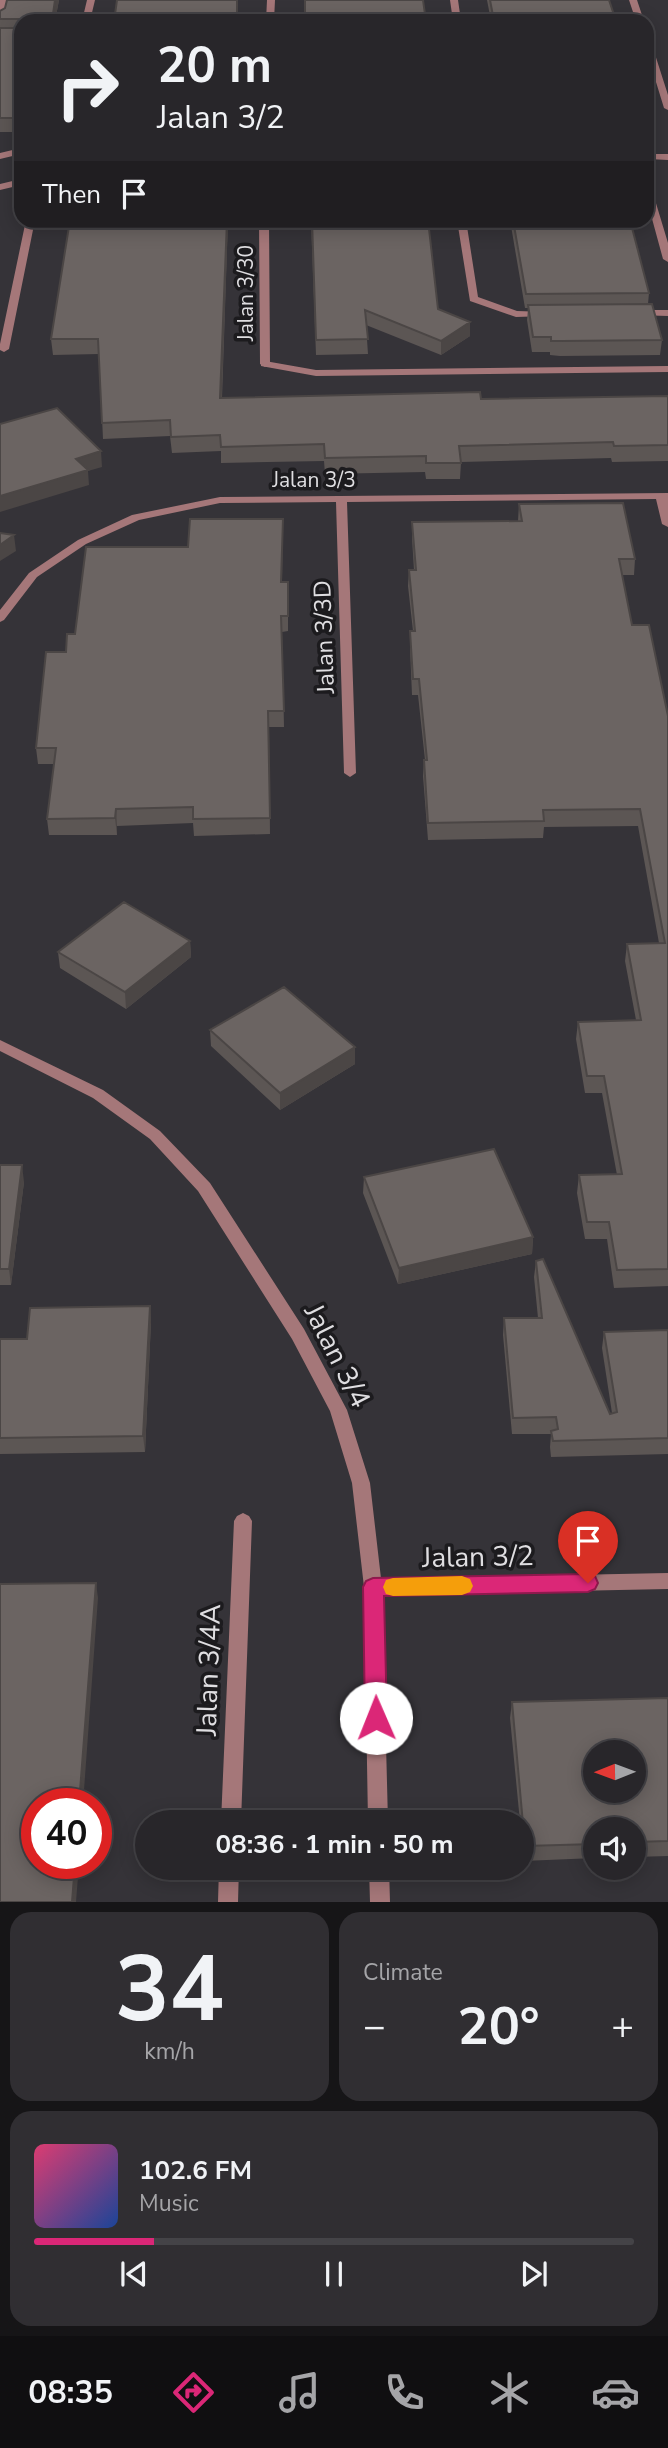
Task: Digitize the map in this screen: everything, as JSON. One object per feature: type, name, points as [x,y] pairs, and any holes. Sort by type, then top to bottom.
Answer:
[{"type":"street","points":[[0,20],[4,0]]},
{"type":"street","points":[[654,60],[663,80],[668,108]]},
{"type":"street","points":[[654,211],[668,259]]},
{"type":"street","points":[[4,349],[29,228]]},
{"type":"street","name":"Jalan 3/30","points":[[264,228],[265,364],[316,373],[668,369]]},
{"type":"street","points":[[462,228],[473,299],[516,314],[558,314]]},
{"type":"street","points":[[627,313],[668,313]]},
{"type":"street","points":[[665,496],[668,524]]},
{"type":"street","name":"Jalan 3/3","points":[[0,618],[33,575],[82,542],[136,517],[220,500],[665,496]]},
{"type":"street","name":"Jalan 3/3D","points":[[341,500],[350,773]]},
{"type":"street","name":"Jalan 3/4","points":[[0,1045],[98,1094],[155,1135],[204,1187],[298,1334],[338,1410],[361,1483],[373,1587],[378,1810]]},
{"type":"street","name":"Jalan 3/4A","points":[[231,1810],[243,1521]]},
{"type":"street","name":"Jalan 3/2","points":[[373,1587],[668,1581]]},
{"type":"street","points":[[228,1902],[229,1880]]},
{"type":"street","points":[[379,1880],[380,1902]]},
{"type":"building","points":[[7,0],[55,0],[53,14],[14,14],[14,19],[0,19],[0,11],[5,8]]},
{"type":"building","points":[[117,0],[237,0],[237,14],[115,14]]},
{"type":"building","points":[[305,0],[423,0],[425,14],[305,14]]},
{"type":"building","points":[[490,0],[609,0],[614,14],[493,14]]},
{"type":"building","points":[[0,28],[14,28],[14,118],[0,118]]},
{"type":"building","points":[[69,228],[227,228],[220,398],[480,392],[481,399],[668,396],[668,445],[614,446],[613,442],[459,446],[461,463],[426,463],[426,456],[325,458],[324,444],[221,447],[220,435],[171,437],[170,420],[102,423],[98,339],[51,339]]},
{"type":"building","points":[[312,228],[429,228],[438,309],[470,322],[441,341],[365,310],[368,339],[316,340]]},
{"type":"building","points":[[514,228],[632,228],[649,293],[526,294]]},
{"type":"building","points":[[652,304],[662,340],[551,341],[551,337],[533,337],[528,305]]},
{"type":"building","points":[[57,408],[101,451],[76,459],[88,470],[0,496],[0,424]]},
{"type":"building","points":[[623,503],[635,559],[619,559],[632,625],[649,625],[668,716],[668,1269],[617,1270],[609,1222],[587,1222],[579,1175],[622,1174],[604,1076],[587,1076],[578,1022],[641,1020],[627,944],[665,943],[640,809],[543,810],[544,821],[428,823],[424,760],[427,760],[419,679],[413,679],[410,631],[415,631],[409,570],[416,570],[412,522],[522,521],[519,504]]},
{"type":"building","points":[[190,519],[283,519],[281,582],[288,582],[288,616],[281,616],[284,711],[268,711],[270,818],[193,819],[193,807],[116,809],[115,818],[47,819],[56,748],[36,748],[46,652],[66,652],[67,634],[75,634],[86,547],[188,547]]},
{"type":"building","points":[[0,533],[14,535],[0,545]]},
{"type":"building","points":[[124,902],[190,941],[125,992],[58,952]]},
{"type":"building","points":[[284,987],[355,1047],[280,1093],[210,1030]]},
{"type":"building","points":[[494,1149],[533,1237],[399,1268],[364,1177]]},
{"type":"building","points":[[0,1165],[22,1165],[9,1269],[0,1269]]},
{"type":"building","points":[[543,1259],[610,1414],[617,1412],[604,1332],[668,1330],[668,1438],[553,1441],[551,1431],[558,1429],[556,1417],[513,1418],[504,1318],[542,1318],[536,1261]]},
{"type":"building","points":[[150,1306],[143,1436],[0,1438],[0,1339],[27,1339],[30,1308]]},
{"type":"building","points":[[96,1583],[80,1788],[21,1788],[21,1879],[74,1879],[72,1902],[0,1902],[0,1584]]},
{"type":"building","points":[[668,1698],[668,1841],[646,1842],[646,1817],[583,1817],[583,1844],[534,1846],[534,1810],[522,1810],[512,1702]]},
{"type":"slow traffic","points":[[393,1587],[462,1586]]},
{"type":"route","points":[[376,1718],[373,1587],[588,1583]]}]
